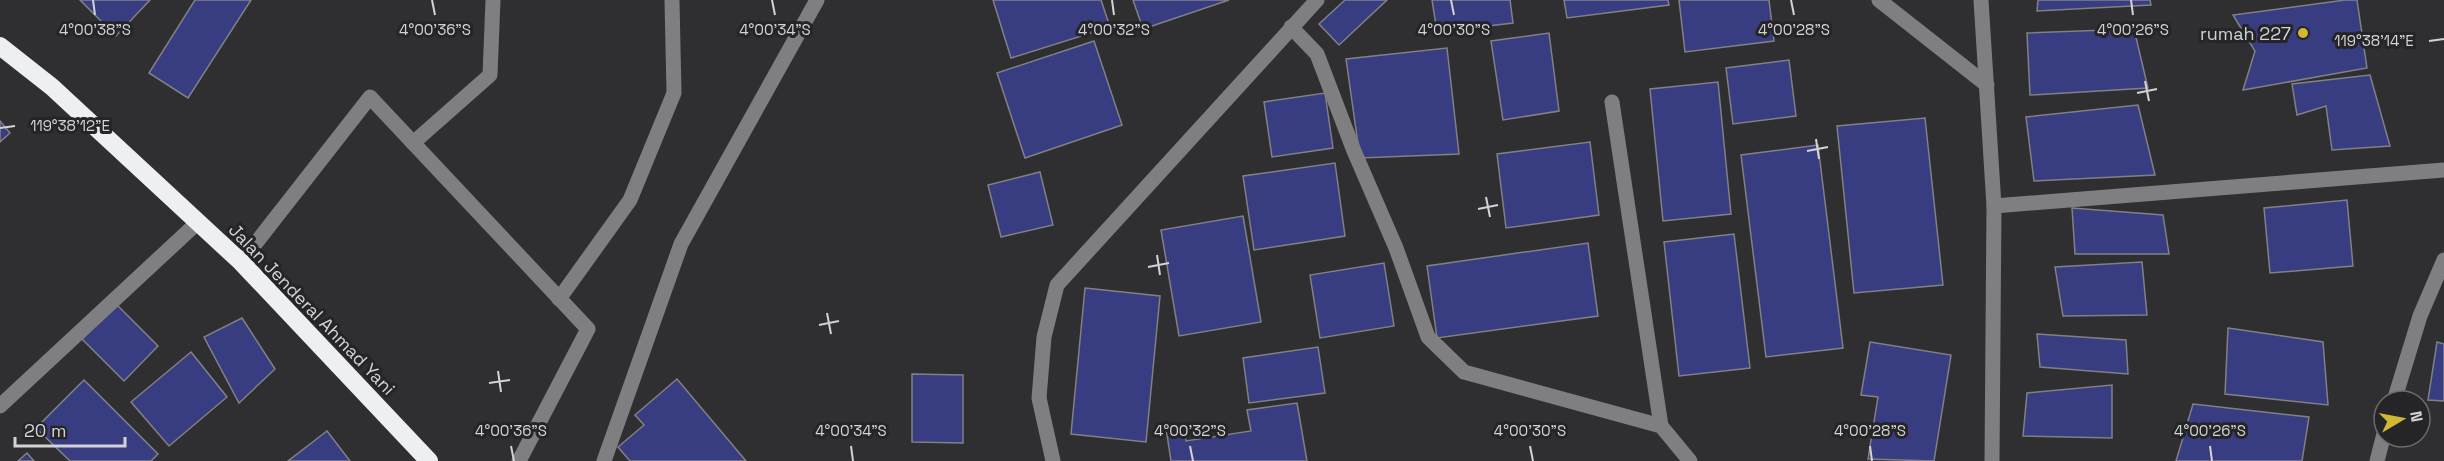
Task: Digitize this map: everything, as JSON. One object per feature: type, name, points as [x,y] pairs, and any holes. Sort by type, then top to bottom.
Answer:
[{"type":"highway","name":"Jalan Jenderal Ahmad Yani","points":[[0,46],[52,87],[241,262],[429,461]]},
{"type":"street","points":[[413,144],[490,75],[493,0]]},
{"type":"street","points":[[604,461],[681,244],[817,0]]},
{"type":"street","points":[[1053,461],[1039,399],[1044,337],[1058,285],[1317,0]]},
{"type":"street","points":[[1880,0],[1987,85]]},
{"type":"street","points":[[1981,0],[1994,206],[1992,461]]},
{"type":"street","points":[[559,299],[630,200],[674,93],[672,1]]},
{"type":"street","points":[[1291,27],[1317,54],[1354,151],[1396,248],[1428,337],[1464,372],[1661,426]]},
{"type":"street","points":[[241,262],[370,97],[588,329],[519,461]]},
{"type":"street","points":[[1612,102],[1661,426],[1690,461]]},
{"type":"street","points":[[1994,206],[2444,170]]},
{"type":"street","points":[[0,406],[197,223]]},
{"type":"street","points":[[2398,389],[2420,316],[2444,260]]},
{"type":"building","points":[[80,0],[150,0],[116,36]]},
{"type":"building","points":[[195,0],[251,0],[188,98],[149,73]]},
{"type":"building","points":[[993,0],[1101,0],[1110,27],[1011,58]]},
{"type":"building","points":[[1133,0],[1229,0],[1143,29]]},
{"type":"building","points":[[1345,0],[1387,0],[1339,45],[1319,24]]},
{"type":"building","points":[[1432,0],[1510,0],[1513,23],[1437,32]]},
{"type":"building","points":[[1564,0],[1668,0],[1669,5],[1567,18]]},
{"type":"building","points":[[1679,0],[1769,0],[1774,41],[1685,52]]},
{"type":"building","points":[[2038,0],[2150,0],[2151,5],[2037,11]]},
{"type":"building","name":"rumah 227","points":[[2357,0],[2367,68],[2243,90],[2255,51],[2233,15]]},
{"type":"building","points":[[2134,29],[2148,88],[2030,95],[2027,33]]},
{"type":"building","points":[[1549,33],[1559,111],[1503,120],[1491,41]]},
{"type":"building","points":[[1094,41],[1122,125],[1025,158],[997,73]]},
{"type":"building","points":[[1447,48],[1459,154],[1360,158],[1346,59]]},
{"type":"building","points":[[1789,60],[1796,116],[1733,124],[1726,68]]},
{"type":"building","points":[[2370,75],[2390,146],[2332,150],[2326,106],[2297,115],[2292,84]]},
{"type":"building","points":[[1718,82],[1731,214],[1663,221],[1650,89]]},
{"type":"building","points":[[1325,93],[1333,148],[1272,157],[1264,102]]},
{"type":"building","points":[[2138,105],[2155,175],[2034,181],[2026,117]]},
{"type":"building","points":[[1925,118],[1943,285],[1854,293],[1837,126]]},
{"type":"building","points":[[0,121],[10,133],[0,142]]},
{"type":"building","points":[[1590,142],[1599,215],[1506,228],[1497,154]]},
{"type":"building","points":[[1818,145],[1843,348],[1766,357],[1741,155]]},
{"type":"building","points":[[1335,163],[1345,236],[1254,250],[1243,176]]},
{"type":"building","points":[[1040,172],[1053,225],[1001,237],[988,185]]},
{"type":"building","points":[[2347,200],[2353,266],[2270,273],[2264,208]]},
{"type":"building","points":[[2072,208],[2163,215],[2169,254],[2075,254]]},
{"type":"building","points":[[1243,216],[1261,322],[1179,336],[1161,230]]},
{"type":"building","points":[[1734,234],[1750,368],[1679,376],[1664,242]]},
{"type":"building","points":[[1588,243],[1598,316],[1437,338],[1427,266]]},
{"type":"building","points":[[2142,262],[2147,315],[2063,316],[2055,267]]},
{"type":"building","points":[[1384,263],[1394,326],[1320,338],[1310,275]]},
{"type":"building","points":[[1085,288],[1160,296],[1146,442],[1071,434]]},
{"type":"building","points":[[117,305],[158,346],[124,381],[82,339]]},
{"type":"building","points":[[242,318],[275,369],[239,403],[204,337]]},
{"type":"building","points":[[2228,328],[2323,342],[2328,405],[2225,394]]},
{"type":"building","points":[[2037,334],[2126,340],[2128,374],[2040,367]]},
{"type":"building","points":[[1870,342],[1951,355],[1934,461],[1868,459],[1878,397],[1861,395]]},
{"type":"building","points":[[2437,342],[2444,344],[2444,401],[2432,400],[2432,389],[2430,389]]},
{"type":"building","points":[[1318,347],[1325,393],[1249,403],[1243,358]]},
{"type":"building","points":[[191,352],[227,397],[169,446],[131,402]]},
{"type":"building","points":[[912,374],[963,375],[963,443],[912,442]]},
{"type":"building","points":[[677,379],[746,461],[630,461],[618,447],[644,425],[635,415]]},
{"type":"building","points":[[84,380],[158,454],[151,461],[70,461],[36,428]]},
{"type":"building","points":[[2112,385],[2112,438],[2023,436],[2027,393]]},
{"type":"building","points":[[1297,403],[1307,461],[1171,461],[1166,428],[1184,425],[1186,441],[1251,431],[1247,410]]},
{"type":"building","points":[[2193,404],[2309,417],[2302,461],[2176,461]]},
{"type":"building","points":[[327,431],[350,461],[288,461]]},
{"type":"building","points":[[27,453],[34,461],[18,461]]},
{"type":"place","name":"rumah 227","points":[[2303,33]]}]
